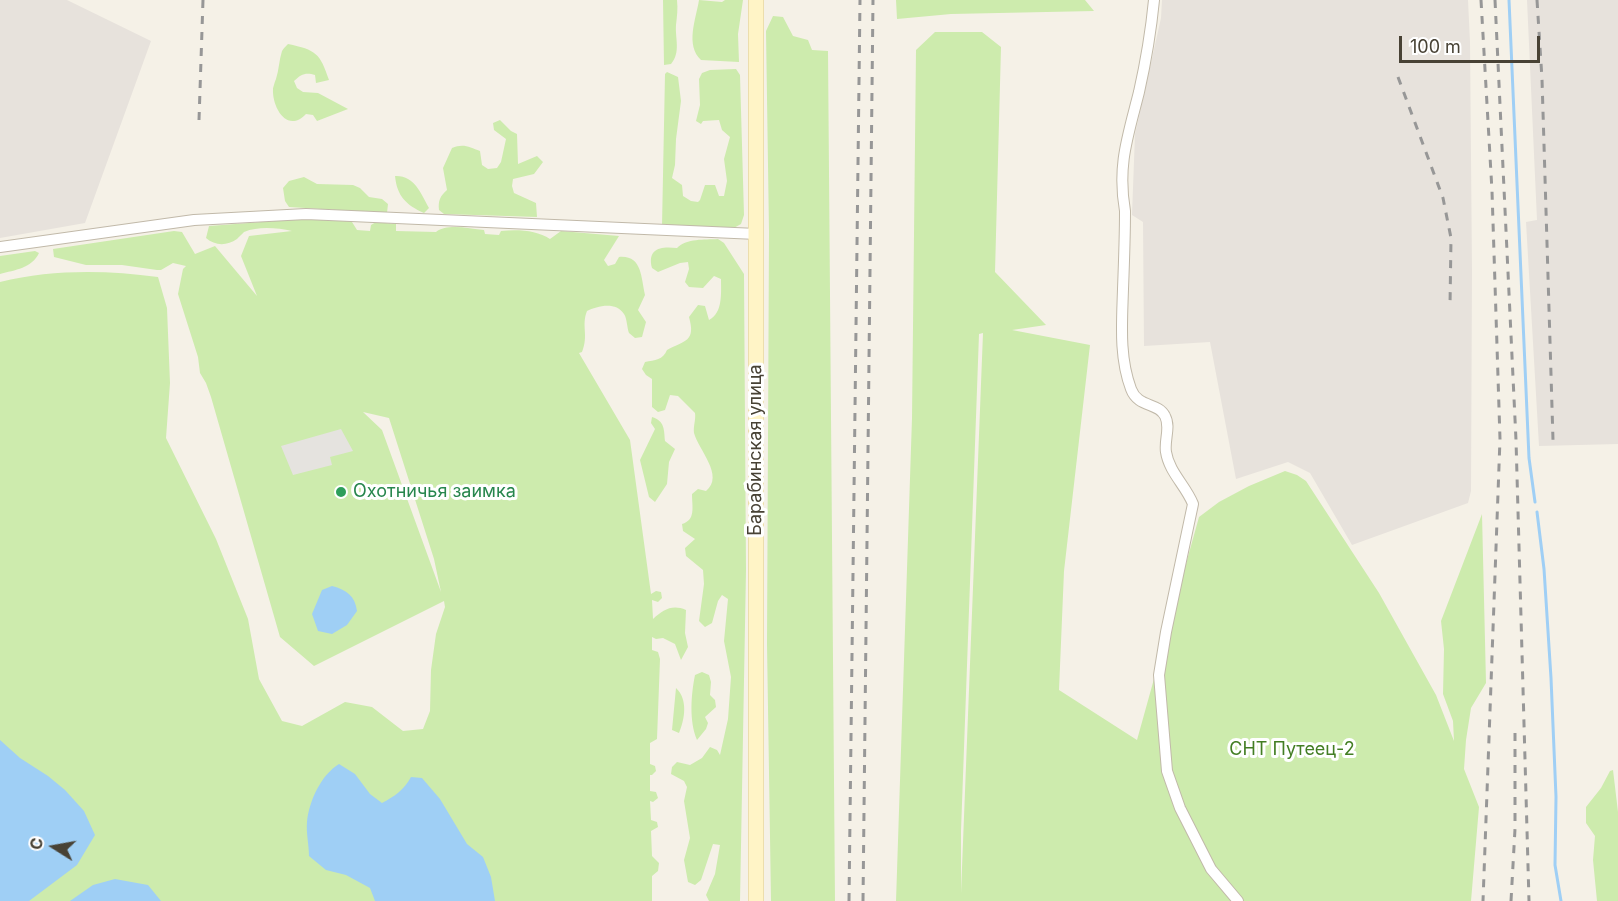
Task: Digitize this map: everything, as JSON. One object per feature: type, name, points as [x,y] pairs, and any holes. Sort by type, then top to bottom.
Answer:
[{"type":"main road","name":"Барабинская улица","points":[[756,0],[756,901]]},
{"type":"street","points":[[1154,0],[1149,44],[1122,162],[1125,212],[1123,359],[1131,389],[1136,398],[1164,413],[1168,423],[1166,452],[1172,468],[1189,492],[1193,504],[1159,675],[1167,771],[1180,808],[1211,868],[1238,901]]},
{"type":"street","points":[[0,246],[194,220],[306,213],[757,234]]},
{"type":"shaded area","points":[[0,0],[67,0],[151,41],[85,223],[0,238]]},
{"type":"shaded area","points":[[1162,0],[1468,0],[1472,272],[1471,491],[1468,503],[1352,545],[1310,473],[1288,462],[1236,479],[1210,342],[1144,346],[1143,222],[1132,215],[1135,134],[1161,18]]},
{"type":"shaded area","points":[[1527,0],[1618,0],[1618,444],[1539,446],[1526,222],[1537,220]]},
{"type":"shaded area","points":[[341,429],[353,451],[330,457],[332,465],[293,475],[281,446]]},
{"type":"green space","points":[[663,0],[677,0],[676,55],[671,64],[664,65]]},
{"type":"green space","points":[[699,0],[722,2],[743,0],[738,34],[739,62],[701,60],[696,54],[693,32]]},
{"type":"green space","points":[[896,0],[1085,0],[1094,11],[951,14],[897,19]]},
{"type":"green space","points":[[773,16],[783,17],[793,36],[808,40],[812,50],[828,51],[835,901],[771,901],[767,644],[769,232],[766,31]]},
{"type":"green space","name":"СНТ Путеец-2","points":[[935,32],[982,32],[1001,47],[995,272],[1046,325],[1012,330],[1090,345],[1064,571],[1059,690],[1137,740],[1199,517],[1219,502],[1285,471],[1306,481],[1379,593],[1436,695],[1454,741],[1453,721],[1443,694],[1444,649],[1441,621],[1482,514],[1486,683],[1471,708],[1464,769],[1479,807],[1471,901],[896,901],[912,418],[916,50]],"holes":[[[983,333],[961,893],[961,831],[979,334]]]},
{"type":"green space","points":[[288,44],[305,48],[316,54],[329,80],[316,83],[315,75],[304,74],[294,81],[297,88],[303,92],[318,93],[348,109],[317,121],[313,115],[306,114],[293,121],[282,116],[275,103],[273,89],[282,51]]},
{"type":"green space","points":[[736,69],[740,75],[744,215],[741,224],[732,229],[662,226],[665,74],[667,72],[678,77],[681,101],[672,178],[682,185],[683,196],[698,202],[705,185],[715,185],[719,196],[724,196],[727,181],[724,159],[730,137],[722,130],[719,120],[703,121],[701,124],[696,121],[700,105],[699,79],[702,73],[710,70]]},
{"type":"green space","points":[[500,120],[517,134],[518,164],[537,156],[543,162],[534,174],[513,179],[512,186],[514,193],[536,203],[537,217],[444,214],[439,210],[440,199],[447,190],[443,168],[452,148],[463,146],[480,151],[482,165],[488,169],[497,168],[501,162],[506,139],[494,130],[493,123]]},
{"type":"green space","points":[[395,176],[407,178],[416,186],[429,208],[424,213],[412,207],[400,194]]},
{"type":"green space","points":[[304,177],[317,184],[353,185],[360,188],[369,197],[382,199],[388,204],[387,213],[289,207],[285,201],[283,188],[289,181]]},
{"type":"green space","points":[[314,218],[348,220],[357,230],[370,231],[371,225],[376,222],[396,224],[396,231],[436,232],[441,229],[459,227],[484,230],[485,234],[499,235],[501,231],[527,231],[550,239],[561,231],[619,236],[604,260],[608,266],[615,264],[619,257],[627,257],[636,263],[639,269],[645,295],[638,310],[646,322],[642,337],[635,338],[629,333],[625,316],[621,310],[611,306],[596,308],[587,311],[584,346],[582,352],[579,353],[630,440],[651,594],[656,591],[661,592],[662,598],[658,602],[652,600],[653,619],[668,609],[686,610],[685,633],[688,647],[681,660],[675,644],[663,638],[652,637],[652,650],[658,652],[660,659],[657,739],[650,743],[650,764],[655,766],[656,771],[650,775],[650,791],[656,792],[658,798],[653,802],[650,801],[651,820],[657,822],[658,827],[651,831],[652,856],[659,863],[658,871],[652,876],[652,901],[0,901],[0,282],[39,275],[79,272],[158,277],[167,308],[170,383],[166,438],[216,539],[248,619],[259,679],[282,721],[302,726],[345,702],[372,707],[403,731],[423,729],[430,711],[431,670],[436,634],[445,607],[444,601],[314,666],[280,637],[211,397],[200,373],[198,357],[178,294],[183,269],[186,266],[173,263],[157,270],[122,265],[86,265],[54,257],[53,249],[174,231],[182,232],[195,254],[215,246],[257,296],[241,256],[249,236],[292,231],[274,228],[256,229],[244,232],[229,243],[221,244],[213,243],[206,238],[209,226]],"holes":[[[363,412],[389,418],[434,559],[441,592],[382,430]]]},
{"type":"green space","points":[[718,239],[724,243],[744,274],[746,570],[740,901],[709,901],[706,895],[715,874],[720,845],[713,844],[701,880],[695,885],[688,882],[684,860],[690,838],[684,801],[687,787],[684,781],[671,774],[672,767],[677,762],[690,765],[702,758],[710,747],[717,750],[720,755],[728,719],[731,677],[724,641],[728,599],[722,595],[718,601],[712,623],[705,627],[699,621],[704,584],[703,570],[686,556],[685,548],[695,539],[683,531],[682,524],[691,516],[692,494],[698,489],[706,491],[711,485],[712,470],[694,433],[695,413],[678,396],[670,395],[665,410],[658,412],[652,407],[652,379],[642,369],[645,362],[661,358],[667,350],[684,342],[690,336],[689,317],[698,305],[705,306],[709,320],[714,317],[719,308],[721,296],[721,279],[714,276],[703,288],[689,287],[685,282],[689,269],[688,262],[658,272],[652,268],[653,252],[666,247],[677,248],[691,241]]},
{"type":"green space","points":[[35,251],[39,253],[28,265],[0,274],[0,256]]},
{"type":"green space","points":[[652,417],[662,423],[665,441],[675,449],[669,462],[667,484],[655,502],[649,497],[640,460],[655,429],[651,423]]},
{"type":"green space","points":[[702,672],[709,675],[710,695],[715,700],[716,707],[705,717],[708,723],[706,729],[697,740],[693,725],[692,699],[695,675]]},
{"type":"green space","points":[[676,688],[684,703],[683,722],[679,733],[672,730]]},
{"type":"green space","points":[[1613,770],[1618,812],[1618,901],[1597,901],[1593,860],[1595,836],[1586,823],[1586,807],[1601,788],[1610,771]]},
{"type":"water","points":[[332,586],[349,594],[357,611],[347,625],[332,634],[318,631],[312,614],[322,590]]},
{"type":"water","points":[[0,740],[20,758],[65,790],[84,811],[95,835],[77,865],[29,901],[0,901]]},
{"type":"water","points":[[339,764],[355,774],[370,794],[382,803],[399,792],[411,777],[422,778],[440,799],[467,844],[483,857],[491,877],[495,901],[375,901],[370,888],[346,875],[326,870],[309,856],[307,826],[310,806],[321,782]]},
{"type":"water","points":[[115,879],[148,885],[161,901],[70,901],[93,885]]},
{"type":"waterway","points":[[1509,0],[1529,458],[1535,502]]},
{"type":"waterway","points":[[1537,512],[1544,569],[1551,678],[1556,797],[1555,865],[1561,901]]},
{"type":"railway","points":[[199,120],[203,0]]},
{"type":"railway","points":[[849,901],[860,0]]},
{"type":"railway","points":[[863,901],[873,0]]},
{"type":"railway","points":[[1481,0],[1492,191],[1500,439],[1483,901]]},
{"type":"railway","points":[[1495,0],[1516,440],[1529,901]]},
{"type":"railway","points":[[1537,0],[1542,79],[1553,440]]},
{"type":"railway","points":[[1398,77],[1443,198],[1451,238],[1450,306]]},
{"type":"railway","points":[[1511,901],[1515,829],[1515,725]]},
{"type":"place","name":"Охотничья заимка","points":[[341,492]]}]
